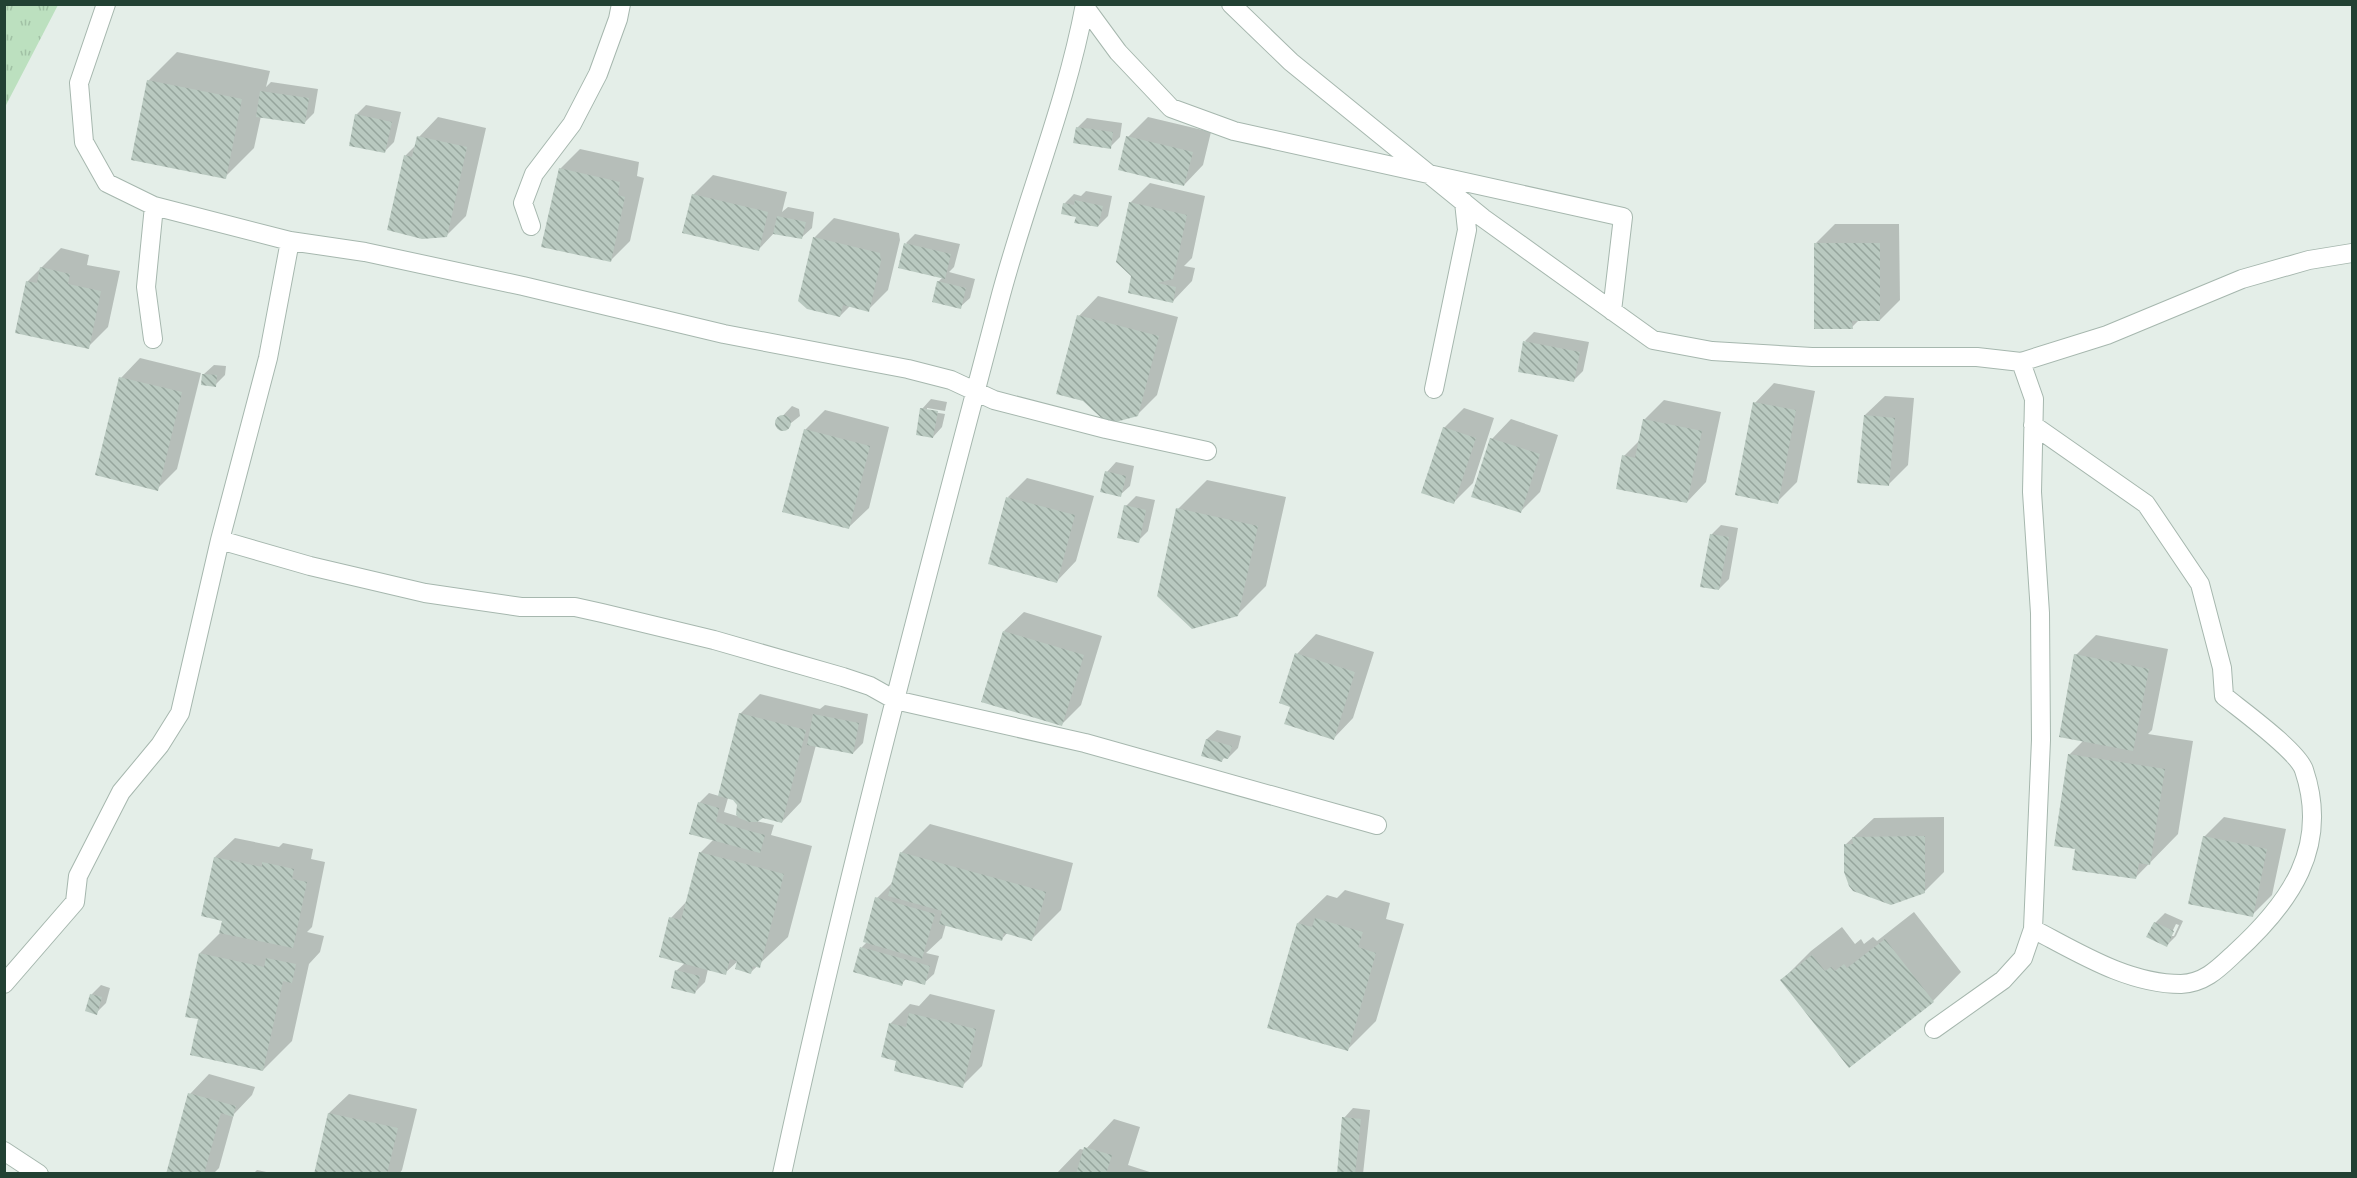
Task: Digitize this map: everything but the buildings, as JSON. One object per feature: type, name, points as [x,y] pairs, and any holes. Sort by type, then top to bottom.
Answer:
[{"type":"street","points":[[106,4],[78,83],[84,142],[107,183],[154,206],[290,241],[365,252],[523,286],[724,334],[908,369],[951,380],[994,400],[1207,451]]},
{"type":"street","points":[[531,226],[523,203],[534,174],[572,124],[598,74],[618,20],[621,4]]},
{"type":"street","points":[[1231,4],[1291,62],[1464,202],[1653,340],[1712,351],[1812,357],[1977,357],[2021,362],[2107,335],[2242,279],[2309,260],[2352,253]]},
{"type":"street","points":[[1085,6],[1118,52],[1171,108],[1234,131],[1623,217],[1612,311]]},
{"type":"street","points":[[782,1173],[861,830],[1007,270],[1077,47],[1085,6]]},
{"type":"street","points":[[1434,389],[1467,230],[1464,202]]},
{"type":"street","points":[[153,339],[146,287],[154,206]]},
{"type":"street","points":[[4,984],[75,902],[78,876],[121,792],[160,745],[180,712],[220,540],[268,358],[290,241]]},
{"type":"street","points":[[1934,1029],[2003,980],[2023,958],[2033,929],[2041,740],[2040,614],[2032,492],[2034,399],[2021,362]]},
{"type":"street","points":[[2033,425],[2146,504],[2200,584],[2222,668],[2224,696],[2281,742],[2304,767],[2313,807],[2310,847],[2294,887],[2259,932],[2212,975],[2183,984],[2144,980],[2090,959],[2033,929]]},
{"type":"street","points":[[220,540],[310,566],[424,593],[521,607],[575,607],[714,640],[843,677],[870,686],[895,700],[1085,743],[1377,825]]},
{"type":"street","points":[[4,1151],[39,1173]]},
{"type":"green space","points":[[4,5],[58,5],[5,107]]}]
